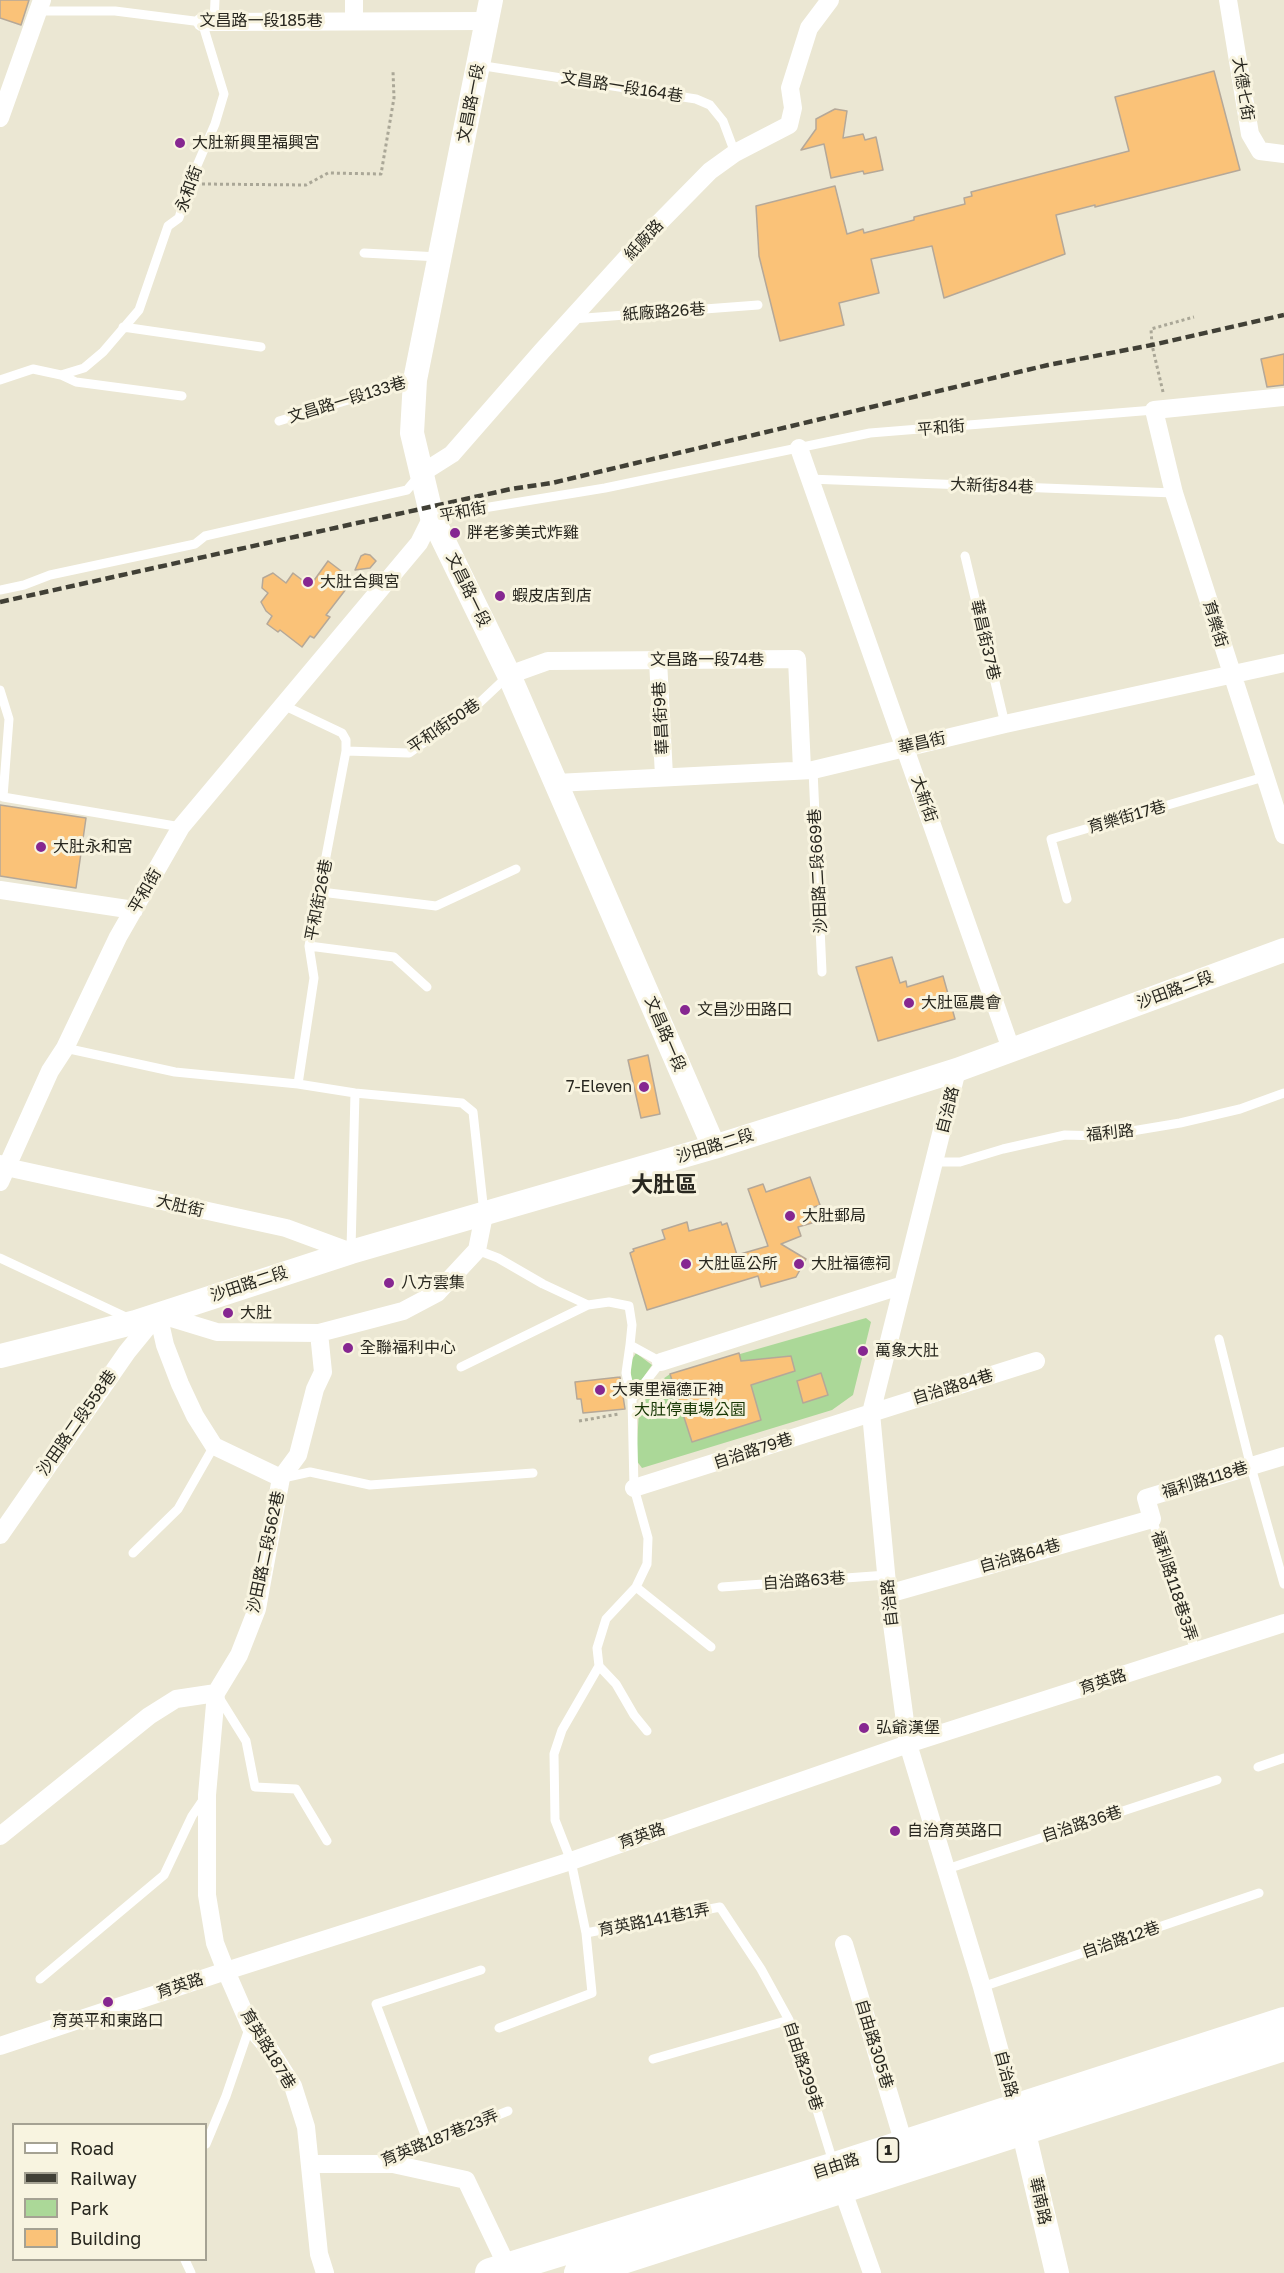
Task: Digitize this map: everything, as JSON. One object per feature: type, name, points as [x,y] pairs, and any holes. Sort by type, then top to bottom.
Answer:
[{"type":"main road","name":"自由路","points":[[499,2270],[838,2177],[1019,2119],[1284,2022]]},
{"type":"main road","name":"自由路","points":[[579,2273],[838,2177],[904,2144],[1019,2119],[1284,2046]]},
{"type":"street","points":[[354,0],[354,21]]},
{"type":"street","name":"紙廠路","points":[[422,473],[453,454],[571,319],[710,171],[735,153],[789,125],[793,108],[790,88],[809,28],[830,0]]},
{"type":"street","name":"大德七街","points":[[1228,0],[1250,134],[1260,151],[1284,154]]},
{"type":"street","points":[[0,118],[39,6]]},
{"type":"street","name":"文昌路一段185巷","points":[[208,22],[354,21],[489,10]]},
{"type":"street","name":"文昌路一段","points":[[489,10],[415,380],[412,433],[432,517],[509,675],[714,1147]]},
{"type":"street","name":"平和街","points":[[1160,409],[1284,397]]},
{"type":"street","name":"育樂街","points":[[1160,409],[1174,493],[1284,835]]},
{"type":"street","name":"大新街","points":[[799,448],[1011,1049]]},
{"type":"street","name":"平和街","points":[[2,1171],[50,1071],[65,1048],[118,937],[181,827],[419,543],[432,517]]},
{"type":"street","name":"文昌路一段74巷","points":[[509,675],[548,661],[797,659],[807,770]]},
{"type":"street","name":"華昌街9巷","points":[[658,660],[664,776]]},
{"type":"street","name":"華昌街","points":[[556,783],[807,770],[1284,663]]},
{"type":"street","points":[[0,890],[134,910]]},
{"type":"street","name":"沙田路二段","points":[[0,1356],[147,1318],[351,1252],[714,1147],[957,1070],[1284,950]]},
{"type":"street","name":"自治路","points":[[957,1070],[871,1413],[888,1594],[908,1744],[982,1987],[1019,2119]]},
{"type":"street","name":"大肚街","points":[[2,1171],[286,1228],[351,1252]]},
{"type":"street","points":[[147,1318],[217,1332],[319,1333],[403,1311],[437,1293],[477,1250],[484,1215]]},
{"type":"street","points":[[661,1362],[903,1285]]},
{"type":"street","points":[[147,1318],[165,1345],[195,1416],[214,1446]]},
{"type":"street","name":"沙田路二段558巷","points":[[0,1535],[127,1352],[147,1318]]},
{"type":"street","points":[[281,1478],[298,1455],[315,1389],[323,1372],[319,1333]]},
{"type":"street","name":"自治路84巷","points":[[871,1413],[1036,1361]]},
{"type":"street","name":"自治路79巷","points":[[634,1488],[871,1413]]},
{"type":"street","name":"沙田路二段562巷","points":[[214,1446],[281,1478],[257,1609],[239,1655],[216,1693]]},
{"type":"street","name":"福利路118巷","points":[[1152,1519],[1146,1498],[1284,1456]]},
{"type":"street","name":"自治路64巷","points":[[888,1594],[1152,1519]]},
{"type":"street","name":"育英路","points":[[0,2046],[571,1861],[908,1744],[1284,1623]]},
{"type":"street","points":[[0,1836],[149,1716],[176,1699],[216,1693]]},
{"type":"street","name":"育英路187巷","points":[[216,1693],[207,1795],[207,1895],[215,1943],[250,2026],[270,2050],[293,2086],[306,2127],[319,2254],[325,2273]]},
{"type":"street","name":"自由路305巷","points":[[844,1944],[904,2144]]},
{"type":"street","name":"華南路","points":[[1019,2119],[1057,2273]]},
{"type":"street","name":"育英路187巷23弄","points":[[311,2164],[393,2164],[466,2180],[499,2270]]},
{"type":"street","points":[[838,2177],[872,2273]]},
{"type":"lane","name":"永和街","points":[[62,375],[84,368],[103,352],[140,310],[168,226],[179,218],[189,184],[215,124],[224,94],[208,22],[215,0]]},
{"type":"lane","name":"文昌路一段185巷","points":[[39,6],[115,11],[208,22]]},
{"type":"lane","name":"文昌路一段164巷","points":[[478,65],[696,99],[710,105],[723,121],[735,153]]},
{"type":"lane","points":[[364,253],[440,257]]},
{"type":"lane","name":"紙廠路26巷","points":[[571,319],[758,305]]},
{"type":"lane","points":[[123,327],[261,347]]},
{"type":"lane","points":[[0,380],[33,369],[62,375],[76,382],[182,396]]},
{"type":"lane","name":"文昌路一段133巷","points":[[279,421],[415,380]]},
{"type":"lane","name":"平和街","points":[[432,517],[604,488],[870,434],[1160,409]]},
{"type":"lane","points":[[0,590],[24,585],[50,575],[195,544],[205,536],[407,490],[422,473]]},
{"type":"lane","name":"大新街84巷","points":[[809,478],[1174,493]]},
{"type":"lane","name":"華昌街37巷","points":[[965,556],[1005,724]]},
{"type":"lane","name":"平和街50巷","points":[[346,751],[409,753],[475,707],[509,675]]},
{"type":"lane","points":[[0,690],[9,719],[3,797],[181,827]]},
{"type":"lane","points":[[283,705],[342,733],[346,740],[346,751]]},
{"type":"lane","name":"平和街26巷","points":[[298,1084],[314,978],[309,946],[346,751]]},
{"type":"lane","name":"沙田路二段669巷","points":[[807,770],[822,972]]},
{"type":"lane","name":"育樂街17巷","points":[[1068,899],[1051,839],[1264,777]]},
{"type":"lane","points":[[321,892],[436,906],[516,869]]},
{"type":"lane","points":[[309,946],[394,957],[427,987]]},
{"type":"lane","points":[[65,1048],[175,1072],[462,1103],[473,1112],[484,1215]]},
{"type":"lane","points":[[351,1252],[355,1093]]},
{"type":"lane","name":"福利路","points":[[935,1162],[960,1162],[1003,1149],[1065,1135],[1102,1136],[1180,1123],[1240,1109],[1284,1093]]},
{"type":"lane","points":[[477,1250],[498,1258],[543,1284],[588,1305]]},
{"type":"lane","points":[[0,1258],[147,1318]]},
{"type":"lane","points":[[460,1367],[588,1305],[609,1302],[629,1306],[632,1325],[626,1373],[632,1399],[634,1488],[648,1539],[646,1564],[636,1587],[606,1619],[597,1648],[599,1666],[562,1730],[554,1754],[555,1820],[571,1861],[586,1933],[592,1993],[499,2028]]},
{"type":"lane","points":[[1219,1339],[1251,1467],[1284,1584]]},
{"type":"lane","points":[[630,1345],[661,1362],[632,1399]]},
{"type":"lane","points":[[133,1553],[178,1509],[214,1446]]},
{"type":"lane","points":[[281,1478],[310,1472],[370,1485],[533,1473]]},
{"type":"lane","name":"福利路118巷3弄","points":[[1152,1519],[1196,1653]]},
{"type":"lane","name":"自治路63巷","points":[[722,1587],[887,1575]]},
{"type":"lane","points":[[636,1587],[711,1647]]},
{"type":"lane","points":[[599,1666],[616,1684],[634,1715],[647,1731]]},
{"type":"lane","points":[[216,1693],[246,1741],[255,1787],[296,1789],[327,1841]]},
{"type":"lane","points":[[1258,1767],[1284,1758]]},
{"type":"lane","name":"自治路36巷","points":[[947,1869],[1217,1780]]},
{"type":"lane","points":[[40,1979],[164,1875],[192,1816],[207,1795]]},
{"type":"lane","name":"自治路12巷","points":[[982,1987],[1259,1893]]},
{"type":"lane","name":"育英路141巷1弄","points":[[586,1933],[720,1907],[761,1969]]},
{"type":"lane","name":"自由路299巷","points":[[761,1969],[789,2020],[838,2177]]},
{"type":"lane","points":[[428,2143],[376,2004],[480,1970]]},
{"type":"lane","points":[[653,2059],[789,2020]]},
{"type":"lane","points":[[207,2142],[226,2096],[250,2026]]},
{"type":"lane","name":"育英路187巷23弄","points":[[372,2165],[508,2111]]},
{"type":"path","points":[[189,184],[306,185],[328,173],[381,174],[394,98],[393,71]]},
{"type":"path","points":[[1160,409],[1151,329],[1194,317]]},
{"type":"path","points":[[579,1421],[631,1412]]},
{"type":"green space","name":"大肚停車場公園","points":[[866,1318],[871,1322],[853,1395],[832,1410],[642,1468],[636,1460],[639,1411],[653,1386],[670,1374]]},
{"type":"green space","points":[[636,1353],[652,1365],[638,1385],[631,1379],[631,1361]]},
{"type":"building","points":[[0,0],[29,0],[21,25],[0,18]]},
{"type":"building","points":[[1214,71],[1240,170],[1056,215],[1065,254],[944,298],[932,246],[871,259],[879,293],[839,303],[844,325],[780,341],[759,256],[756,206],[835,186],[847,234],[863,229],[864,233],[914,220],[914,217],[965,204],[964,198],[972,196],[971,192],[1129,151],[1115,97]]},
{"type":"building","points":[[835,109],[847,111],[843,138],[863,134],[865,140],[876,137],[883,170],[864,174],[863,171],[831,178],[824,144],[801,150],[816,129],[816,119]]},
{"type":"building","points":[[1284,354],[1284,385],[1267,387],[1261,359]]},
{"type":"building","points":[[370,555],[376,561],[370,568],[355,570],[361,556]]},
{"type":"building","points":[[328,561],[353,580],[326,615],[330,617],[314,638],[310,636],[302,647],[280,630],[278,632],[267,624],[272,616],[261,602],[268,593],[262,588],[263,578],[273,573],[286,583],[293,573],[310,586]]},
{"type":"building","name":"大肚永和宮","points":[[0,805],[86,818],[76,888],[0,876]]},
{"type":"building","name":"大肚區農會","points":[[892,957],[900,983],[906,981],[907,987],[943,976],[955,1019],[878,1041],[856,967]]},
{"type":"building","name":"7-Eleven","points":[[648,1055],[660,1114],[641,1118],[628,1060]]},
{"type":"building","points":[[810,1177],[820,1205],[811,1208],[812,1212],[809,1214],[812,1223],[798,1227],[801,1236],[781,1244],[806,1259],[796,1277],[761,1287],[758,1276],[647,1310],[630,1253],[634,1251],[633,1249],[665,1239],[662,1230],[687,1222],[689,1231],[721,1222],[722,1225],[727,1223],[737,1255],[768,1246],[748,1189],[763,1184],[766,1192]]},
{"type":"building","points":[[739,1353],[741,1361],[791,1356],[795,1371],[751,1385],[761,1420],[692,1442],[670,1374]]},
{"type":"building","points":[[821,1373],[828,1395],[803,1403],[797,1381]]},
{"type":"building","name":"大東里福德正神","points":[[620,1377],[625,1409],[583,1413],[581,1399],[577,1399],[575,1382]]},
{"type":"railway","points":[[0,602],[511,489],[552,483],[1048,365],[1152,345],[1284,315]]},
{"type":"place","name":"大肚新興里福興宮","points":[[180,143]]},
{"type":"place","name":"胖老爹美式炸雞","points":[[455,533]]},
{"type":"place","name":"大肚合興宮","points":[[308,582]]},
{"type":"place","name":"蝦皮店到店","points":[[500,596]]},
{"type":"place","name":"大肚永和宮","points":[[41,847]]},
{"type":"place","name":"大肚區農會","points":[[909,1003]]},
{"type":"place","name":"文昌沙田路口","points":[[685,1010]]},
{"type":"place","name":"7-Eleven","points":[[644,1087]]},
{"type":"place","name":"大肚郵局","points":[[790,1216]]},
{"type":"place","name":"大肚區公所","points":[[686,1264]]},
{"type":"place","name":"大肚福德祠","points":[[799,1264]]},
{"type":"place","name":"八方雲集","points":[[389,1283]]},
{"type":"place","name":"大肚","points":[[228,1313]]},
{"type":"place","name":"全聯福利中心","points":[[348,1348]]},
{"type":"place","name":"萬象大肚","points":[[863,1351]]},
{"type":"place","name":"大東里福德正神","points":[[600,1390]]},
{"type":"place","name":"弘爺漢堡","points":[[864,1728]]},
{"type":"place","name":"自治育英路口","points":[[895,1831]]},
{"type":"place","name":"育英平和東路口","points":[[108,2002]]},
{"type":"district","name":"大肚區","points":[[664,1185]]}]
